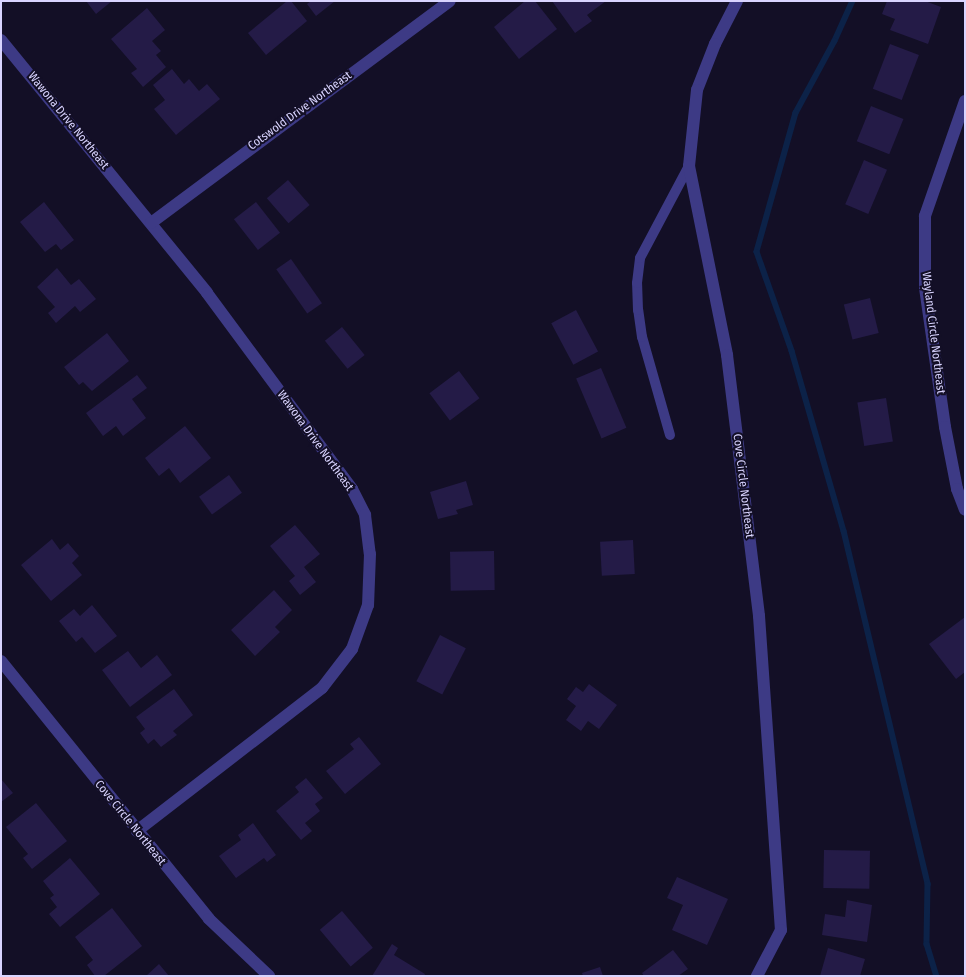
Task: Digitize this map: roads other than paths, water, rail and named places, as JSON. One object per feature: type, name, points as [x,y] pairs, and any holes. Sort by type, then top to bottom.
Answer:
[{"type":"street","name":"Cotswold Drive Northeast","points":[[151,223],[450,1]]},
{"type":"street","name":"Cove Circle Northeast","points":[[737,1],[715,44],[697,90],[689,166],[727,355],[759,616],[781,930],[757,976]]},
{"type":"street","name":"Wawona Drive Northeast","points":[[1,40],[207,293],[352,489],[365,516],[370,554],[368,604],[352,649],[322,688],[137,831]]},
{"type":"street","name":"Wayland Circle Northeast","points":[[965,101],[925,216],[925,288],[945,427],[957,489],[965,510]]},
{"type":"street","name":"Cove Circle Northeast","points":[[1,660],[209,919],[269,976]]},
{"type":"lane","points":[[670,435],[642,337],[637,283],[640,258],[689,166]]},
{"type":"waterway","points":[[853,1],[835,41],[796,113],[757,252],[792,351],[844,531],[928,884],[927,944],[937,976]]}]
